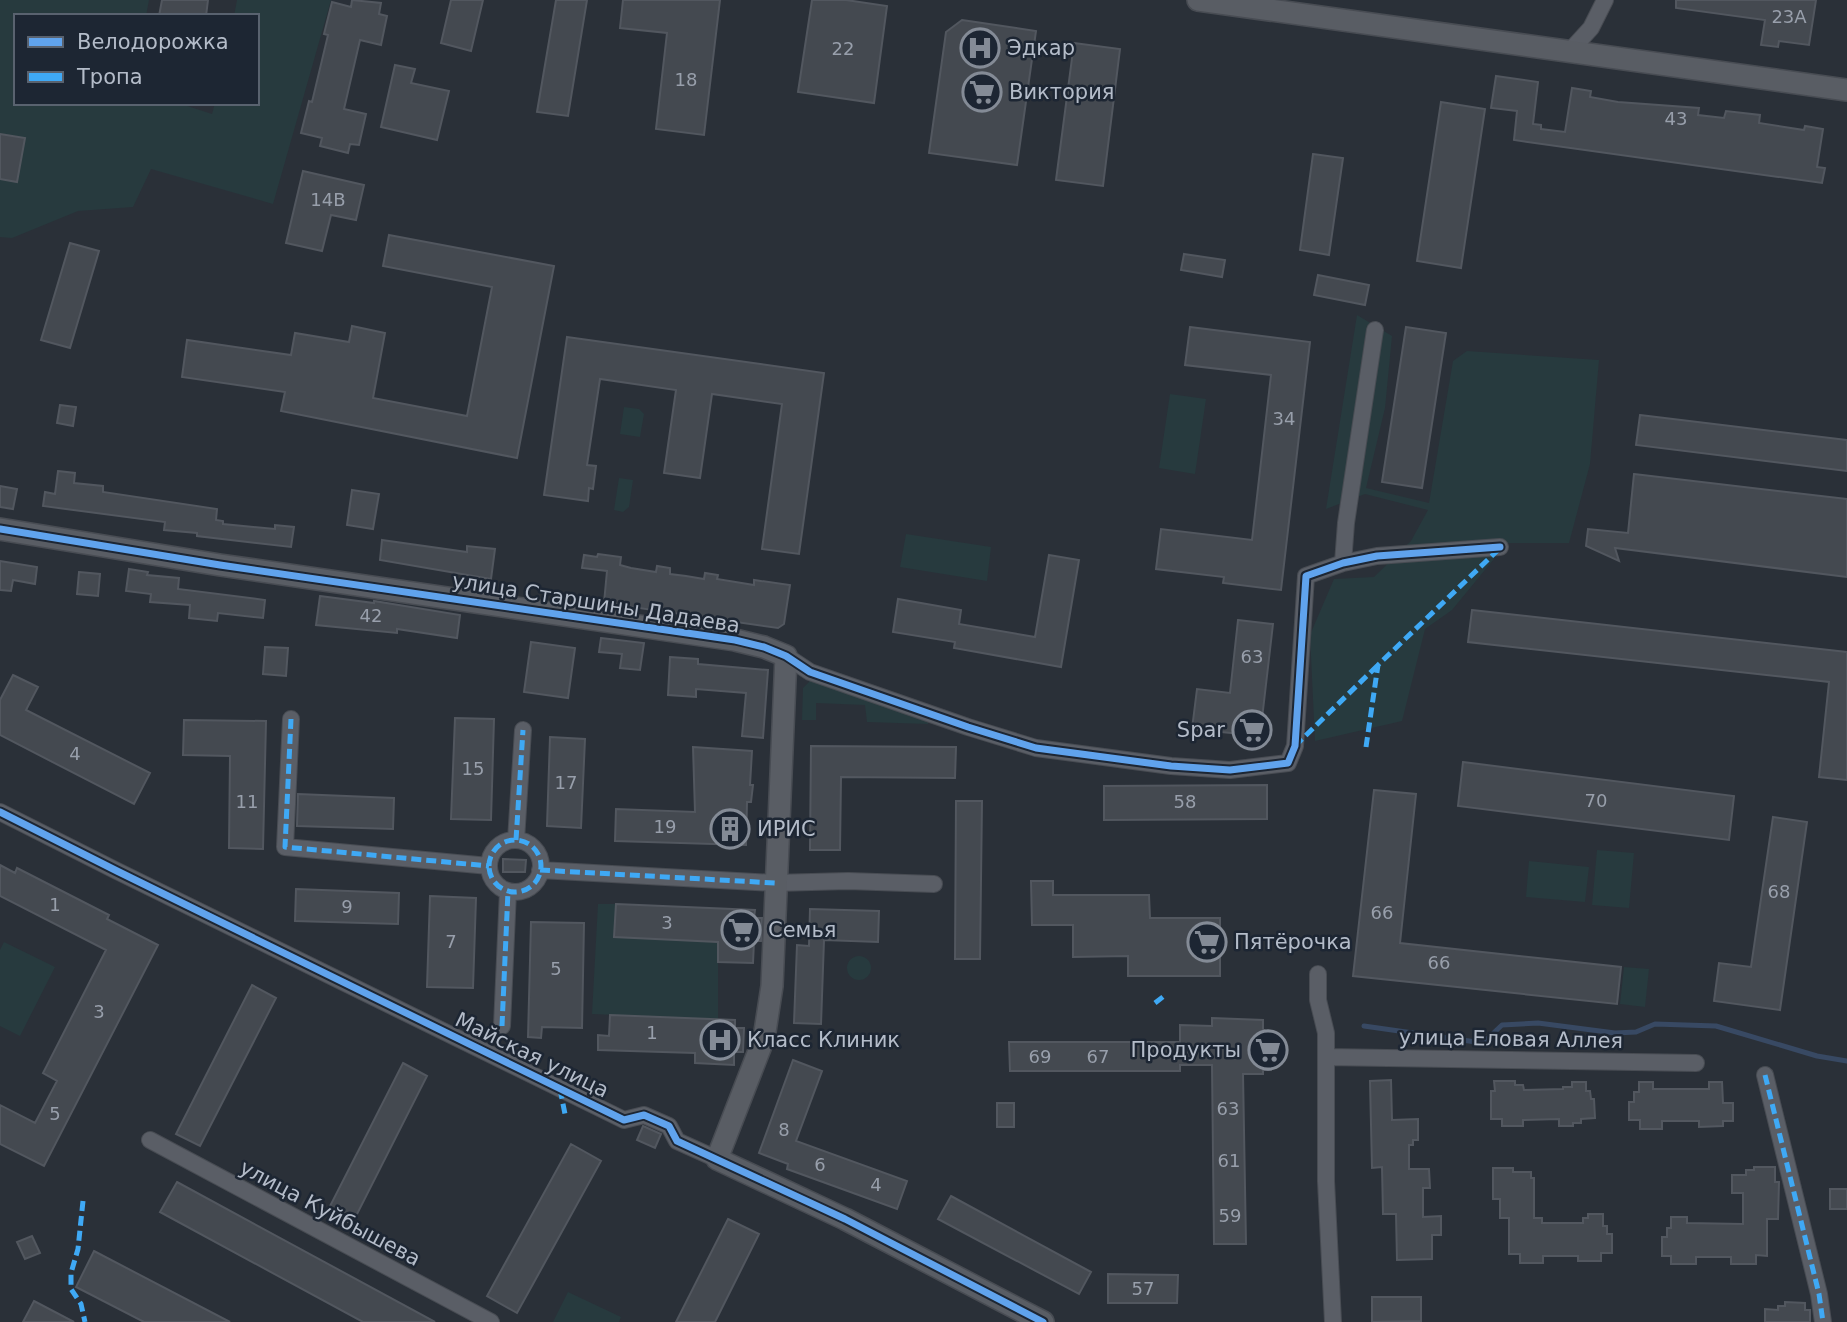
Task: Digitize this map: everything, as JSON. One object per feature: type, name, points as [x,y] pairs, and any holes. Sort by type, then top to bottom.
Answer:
[{"type":"street","points":[[1198,0],[1847,90]]},
{"type":"street","points":[[1570,51],[1591,28],[1605,0]]},
{"type":"street","points":[[1343,563],[1346,523],[1375,330]]},
{"type":"street","name":"улица Старшины Дадаева","points":[[0,529],[220,565],[735,640],[786,656],[810,673],[1036,748],[1171,766],[1230,769],[1288,763],[1295,746],[1306,576],[1343,563],[1377,556],[1500,547]]},
{"type":"street","points":[[718,1159],[764,1038],[772,986],[786,656]]},
{"type":"street","points":[[291,719],[285,847],[489,866]]},
{"type":"street","points":[[516,840],[523,730]]},
{"type":"street","name":"Майская улица","points":[[0,812],[624,1120],[644,1115],[669,1126],[677,1141],[845,1219],[1043,1322]]},
{"type":"street","points":[[516,840],[530,845],[536,851],[540,870],[533,885],[517,892],[508,891],[496,884],[489,866],[490,858],[499,846],[516,840]]},
{"type":"street","points":[[540,870],[775,883],[848,881],[934,884]]},
{"type":"street","points":[[502,1026],[508,891]]},
{"type":"street","points":[[1318,974],[1318,1000],[1326,1033],[1326,1181],[1333,1322]]},
{"type":"street","name":"улица Еловая Аллея","points":[[1326,1057],[1696,1063]]},
{"type":"street","points":[[1765,1075],[1819,1294],[1823,1322]]},
{"type":"street","name":"улица Куйбышева","points":[[150,1140],[491,1322]]},
{"type":"green space","points":[[0,0],[149,0],[146,14],[14,14],[14,105],[184,105],[212,114],[214,105],[259,105],[259,14],[234,14],[237,0],[331,0],[273,204],[151,169],[133,207],[78,211],[12,238],[0,237]]},
{"type":"green space","points":[[1357,315],[1392,336],[1385,408],[1366,488],[1429,503],[1453,361],[1467,351],[1599,360],[1590,464],[1569,543],[1507,543],[1452,610],[1425,629],[1402,721],[1315,741],[1310,635],[1334,579],[1374,577],[1411,541],[1428,510],[1365,494],[1326,509]]},
{"type":"green space","points":[[1170,394],[1206,399],[1195,474],[1159,468]]},
{"type":"green space","points":[[624,407],[639,409],[644,414],[640,437],[620,434]]},
{"type":"green space","points":[[619,478],[633,480],[629,507],[623,512],[614,510]]},
{"type":"green space","points":[[906,534],[991,547],[987,581],[900,567]]},
{"type":"green space","points":[[810,681],[928,721],[928,724],[867,722],[865,705],[816,703],[816,720],[802,720],[803,688]]},
{"type":"green space","points":[[1597,850],[1634,853],[1629,908],[1592,905]]},
{"type":"green space","points":[[1529,861],[1589,867],[1585,902],[1526,897]]},
{"type":"green space","points":[[598,904],[616,904],[615,937],[718,942],[718,1019],[592,1014]]},
{"type":"green space","points":[[4,942],[55,967],[20,1036],[0,1026],[0,950]]},
{"type":"green space","points":[[859,956],[870,963],[871,968],[864,979],[859,980],[848,973],[847,968],[854,957]]},
{"type":"green space","points":[[1624,967],[1649,969],[1645,1007],[1620,1004]]},
{"type":"green space","points":[[568,1292],[621,1317],[619,1322],[553,1322]]},
{"type":"building","points":[[162,0],[208,0],[206,14],[159,14]]},
{"type":"building","points":[[352,0],[381,3],[379,14],[387,16],[381,45],[360,40],[344,109],[366,114],[359,145],[350,144],[348,153],[320,146],[322,138],[301,133],[309,101],[312,102],[328,35],[324,34],[332,2],[351,7]]},
{"type":"building","points":[[451,0],[483,0],[471,51],[441,43]]},
{"type":"building","points":[[556,0],[587,0],[568,116],[537,112]]},
{"type":"building","points":[[623,0],[720,0],[704,135],[656,129],[667,33],[620,28]]},
{"type":"building","points":[[812,0],[846,0],[887,6],[874,103],[798,92]]},
{"type":"building","points":[[1676,0],[1816,0],[1809,45],[1779,41],[1778,47],[1761,45],[1765,20],[1676,8]]},
{"type":"building","name":"Виктория","points":[[962,20],[1036,31],[1017,165],[929,153],[946,32]]},
{"type":"building","points":[[1074,43],[1120,49],[1103,186],[1056,180]]},
{"type":"building","points":[[395,65],[415,69],[411,83],[449,91],[437,140],[381,127]]},
{"type":"building","points":[[1496,76],[1538,82],[1533,124],[1541,125],[1541,129],[1565,132],[1572,88],[1591,91],[1590,97],[1618,102],[1699,108],[1698,115],[1724,118],[1726,111],[1760,115],[1759,123],[1804,130],[1805,126],[1823,129],[1817,167],[1825,168],[1822,183],[1514,140],[1517,111],[1491,108]]},
{"type":"building","points":[[1441,102],[1485,109],[1461,268],[1417,261]]},
{"type":"building","points":[[0,134],[25,138],[17,182],[0,179]]},
{"type":"building","points":[[1313,154],[1343,158],[1329,255],[1300,250]]},
{"type":"building","points":[[303,171],[364,185],[356,220],[331,215],[322,251],[286,243]]},
{"type":"building","points":[[389,235],[554,266],[517,458],[281,411],[285,392],[182,377],[187,340],[291,355],[295,333],[349,342],[352,326],[385,333],[373,398],[467,416],[492,287],[383,266]]},
{"type":"building","points":[[70,243],[99,251],[70,348],[41,340]]},
{"type":"building","points":[[1184,254],[1225,260],[1222,277],[1181,270]]},
{"type":"building","points":[[1318,275],[1369,285],[1365,305],[1314,295]]},
{"type":"building","points":[[1190,327],[1310,342],[1281,590],[1223,583],[1224,577],[1156,569],[1161,529],[1252,540],[1271,375],[1185,365]]},
{"type":"building","points":[[1406,327],[1446,333],[1422,488],[1382,482]]},
{"type":"building","points":[[567,337],[824,373],[799,554],[762,549],[782,404],[712,394],[700,478],[664,473],[676,390],[600,379],[587,465],[596,466],[593,489],[589,488],[588,501],[544,495]]},
{"type":"building","points":[[60,405],[76,407],[73,426],[57,423]]},
{"type":"building","points":[[1640,415],[1847,440],[1847,471],[1636,445]]},
{"type":"building","points":[[58,471],[75,473],[74,483],[103,486],[103,492],[217,509],[216,520],[223,521],[223,524],[275,529],[275,525],[294,527],[291,547],[197,536],[197,533],[164,530],[165,522],[43,506],[45,492],[55,494]]},
{"type":"building","points":[[1634,474],[1847,499],[1847,577],[1615,548],[1619,561],[1586,546],[1588,529],[1628,533]]},
{"type":"building","points":[[0,486],[17,489],[13,509],[0,507]]},
{"type":"building","points":[[352,490],[379,494],[373,529],[347,525]]},
{"type":"building","points":[[382,540],[467,552],[467,546],[495,549],[491,579],[380,560]]},
{"type":"building","points":[[598,554],[621,557],[620,565],[631,568],[656,572],[657,566],[670,568],[670,574],[704,579],[705,573],[718,575],[717,579],[754,585],[754,580],[790,585],[784,624],[778,628],[604,603],[607,571],[582,568],[584,555],[597,557]]},
{"type":"building","points":[[1049,555],[1079,560],[1061,667],[954,648],[955,642],[893,632],[898,599],[961,610],[959,624],[1035,637]]},
{"type":"building","points":[[0,561],[37,567],[35,584],[13,580],[11,591],[0,590]]},
{"type":"building","points":[[129,569],[148,572],[147,575],[179,578],[178,589],[265,600],[263,618],[218,613],[217,621],[189,618],[190,605],[150,602],[151,594],[126,591]]},
{"type":"building","points":[[79,572],[100,574],[98,596],[77,594]]},
{"type":"building","points":[[320,596],[374,601],[460,615],[457,638],[397,629],[397,633],[316,625]]},
{"type":"building","points":[[1472,610],[1847,652],[1847,780],[1819,777],[1829,682],[1468,642]]},
{"type":"building","points":[[1238,620],[1273,624],[1260,736],[1192,729],[1197,689],[1230,693]]},
{"type":"building","points":[[601,638],[644,643],[640,670],[620,668],[622,654],[599,652]]},
{"type":"building","points":[[531,642],[575,648],[568,698],[524,692]]},
{"type":"building","points":[[265,647],[288,648],[286,676],[263,674]]},
{"type":"building","points":[[670,657],[698,659],[698,664],[768,670],[763,738],[742,736],[746,693],[696,689],[696,697],[668,695]]},
{"type":"building","points":[[13,675],[38,687],[26,710],[150,773],[134,804],[0,735],[0,700]]},
{"type":"building","points":[[455,718],[494,719],[491,820],[451,819]]},
{"type":"building","points":[[184,720],[266,721],[263,849],[229,848],[230,756],[183,755]]},
{"type":"building","points":[[550,737],[585,739],[581,828],[547,826]]},
{"type":"building","points":[[811,746],[956,747],[955,778],[841,777],[840,850],[810,850]]},
{"type":"building","points":[[693,747],[752,751],[750,785],[753,785],[751,802],[747,802],[746,845],[615,841],[616,809],[695,812]]},
{"type":"building","points":[[1463,762],[1734,796],[1729,840],[1458,806]]},
{"type":"building","points":[[1267,785],[1267,819],[1104,820],[1104,786]]},
{"type":"building","points":[[1374,790],[1416,794],[1400,943],[1621,967],[1617,1004],[1353,976]]},
{"type":"building","points":[[298,794],[394,798],[393,829],[297,826]]},
{"type":"building","points":[[956,801],[982,801],[980,959],[955,959]]},
{"type":"building","points":[[1773,817],[1807,822],[1780,1010],[1714,1001],[1719,963],[1751,967]]},
{"type":"building","points":[[503,859],[526,860],[525,872],[503,872]]},
{"type":"building","points":[[0,865],[15,873],[17,868],[109,915],[107,919],[158,945],[44,1166],[0,1144],[0,1105],[35,1123],[57,1081],[43,1073],[106,950],[0,896]]},
{"type":"building","points":[[1031,881],[1053,881],[1053,895],[1149,895],[1150,918],[1220,918],[1220,976],[1128,976],[1128,956],[1073,957],[1073,925],[1032,925]]},
{"type":"building","points":[[296,889],[399,893],[398,924],[295,921]]},
{"type":"building","points":[[430,896],[476,898],[473,988],[427,987]]},
{"type":"building","points":[[616,904],[755,910],[754,918],[762,918],[761,941],[754,941],[753,963],[718,962],[718,942],[614,937]]},
{"type":"building","points":[[810,909],[879,911],[878,942],[824,940],[821,1024],[794,1023],[797,945],[809,946]]},
{"type":"building","points":[[531,922],[584,923],[582,1028],[542,1027],[541,1038],[528,1037]]},
{"type":"building","points":[[252,985],[276,998],[200,1146],[176,1134]]},
{"type":"building","points":[[610,1015],[735,1020],[735,1028],[744,1028],[743,1052],[734,1052],[734,1065],[695,1063],[695,1053],[598,1050],[598,1035],[609,1036]]},
{"type":"building","points":[[1212,1018],[1263,1020],[1263,1029],[1271,1034],[1271,1070],[1263,1070],[1263,1074],[1243,1074],[1246,1244],[1214,1244],[1212,1065],[1180,1065],[1180,1071],[1010,1071],[1009,1042],[1180,1042],[1180,1025],[1212,1026]]},
{"type":"building","points":[[793,1060],[822,1071],[796,1141],[907,1181],[897,1209],[787,1169],[788,1164],[759,1153]]},
{"type":"building","points":[[403,1063],[427,1076],[352,1224],[327,1212]]},
{"type":"building","points":[[1391,1080],[1392,1120],[1418,1119],[1418,1140],[1413,1140],[1413,1145],[1409,1145],[1409,1169],[1429,1169],[1430,1188],[1423,1188],[1423,1217],[1441,1216],[1441,1235],[1432,1235],[1432,1259],[1397,1260],[1396,1214],[1383,1214],[1382,1167],[1372,1168],[1370,1081]]},
{"type":"building","points":[[1494,1081],[1515,1081],[1515,1085],[1523,1085],[1524,1090],[1563,1089],[1572,1087],[1572,1082],[1586,1082],[1586,1091],[1590,1091],[1591,1099],[1594,1099],[1595,1118],[1581,1119],[1581,1123],[1573,1123],[1573,1126],[1559,1126],[1559,1119],[1523,1120],[1523,1126],[1502,1126],[1502,1119],[1491,1119],[1491,1091],[1495,1091]]},
{"type":"building","points":[[1639,1082],[1653,1082],[1653,1089],[1709,1089],[1709,1082],[1722,1082],[1723,1103],[1733,1103],[1733,1121],[1723,1121],[1723,1126],[1699,1127],[1699,1121],[1662,1121],[1662,1129],[1640,1129],[1640,1120],[1629,1120],[1629,1102],[1634,1102],[1634,1092],[1639,1092]]},
{"type":"building","points":[[997,1103],[1014,1103],[1014,1127],[997,1127]]},
{"type":"building","points":[[643,1126],[661,1134],[655,1148],[637,1140]]},
{"type":"building","points":[[571,1144],[601,1161],[517,1313],[487,1296]]},
{"type":"building","points":[[1754,1167],[1775,1167],[1775,1182],[1779,1182],[1778,1219],[1767,1219],[1767,1256],[1756,1255],[1756,1264],[1731,1264],[1731,1257],[1696,1257],[1696,1264],[1671,1264],[1671,1256],[1662,1256],[1662,1237],[1667,1237],[1667,1228],[1671,1228],[1671,1217],[1687,1217],[1687,1223],[1743,1224],[1743,1193],[1732,1193],[1732,1175],[1746,1175],[1746,1170],[1754,1170]]},
{"type":"building","points":[[1493,1168],[1531,1172],[1531,1178],[1534,1178],[1534,1218],[1542,1218],[1542,1223],[1583,1223],[1583,1218],[1588,1218],[1588,1214],[1603,1214],[1603,1226],[1607,1226],[1607,1234],[1612,1234],[1612,1253],[1601,1253],[1601,1261],[1578,1261],[1578,1256],[1543,1256],[1543,1263],[1520,1263],[1520,1254],[1509,1254],[1509,1218],[1500,1218],[1500,1199],[1493,1199]]},
{"type":"building","points":[[177,1182],[435,1322],[363,1322],[160,1212]]},
{"type":"building","points":[[1830,1189],[1847,1189],[1847,1209],[1830,1209]]},
{"type":"building","points":[[951,1196],[1091,1272],[1079,1294],[938,1219]]},
{"type":"building","points":[[728,1219],[759,1234],[715,1322],[676,1322]]},
{"type":"building","points":[[32,1236],[40,1253],[25,1259],[17,1242]]},
{"type":"building","points":[[94,1251],[230,1322],[144,1322],[76,1287]]},
{"type":"building","points":[[1108,1274],[1178,1275],[1177,1303],[1108,1303]]},
{"type":"building","points":[[1372,1297],[1421,1297],[1421,1321],[1372,1322]]},
{"type":"building","points":[[34,1301],[74,1322],[23,1322]]},
{"type":"building","points":[[1785,1302],[1805,1303],[1805,1310],[1810,1310],[1810,1322],[1765,1322],[1765,1309],[1778,1310],[1778,1306],[1785,1306]]},
{"type":"waterway","points":[[1364,1026],[1483,1043],[1502,1025],[1538,1023],[1615,1033],[1636,1032],[1655,1024],[1716,1026],[1817,1056],[1847,1061]]},
{"type":"marked path","points":[[1366,747],[1378,665],[1500,548]]},
{"type":"marked path","points":[[1295,746],[1378,665]]},
{"type":"marked path","points":[[291,719],[285,847],[489,866]]},
{"type":"marked path","points":[[516,840],[523,730]]},
{"type":"marked path","points":[[515,840],[525,842],[533,848],[539,856],[541,866],[539,876],[533,884],[525,890],[515,892],[505,890],[497,884],[491,876],[489,866],[491,856],[497,848],[505,842],[515,840]]},
{"type":"marked path","points":[[540,870],[775,883]]},
{"type":"marked path","points":[[502,1026],[508,891]]},
{"type":"marked path","points":[[1155,1003],[1164,996]]},
{"type":"marked path","points":[[1765,1075],[1819,1294],[1823,1322]]},
{"type":"marked path","points":[[560,1089],[565,1114]]},
{"type":"marked path","points":[[83,1201],[78,1249],[71,1273],[71,1289],[81,1304],[85,1322]]},
{"type":"cycle path","points":[[0,529],[220,565],[735,640],[786,656],[810,672],[1036,748],[1171,766],[1230,770],[1288,763],[1295,746],[1306,576],[1343,563],[1377,556],[1500,547]]},
{"type":"cycle path","points":[[0,812],[624,1120],[644,1115],[669,1126],[677,1141],[845,1219],[1043,1322]]},
{"type":"place","name":"Эдкар","points":[[980,48]]},
{"type":"place","name":"Виктория","points":[[982,92]]},
{"type":"place","name":"Spar","points":[[1252,730]]},
{"type":"place","name":"ИРИС","points":[[730,829]]},
{"type":"place","name":"Семья","points":[[741,930]]},
{"type":"place","name":"Пятёрочка","points":[[1207,942]]},
{"type":"place","name":"Класс Клиник","points":[[720,1040]]},
{"type":"place","name":"Продукты","points":[[1268,1050]]}]
